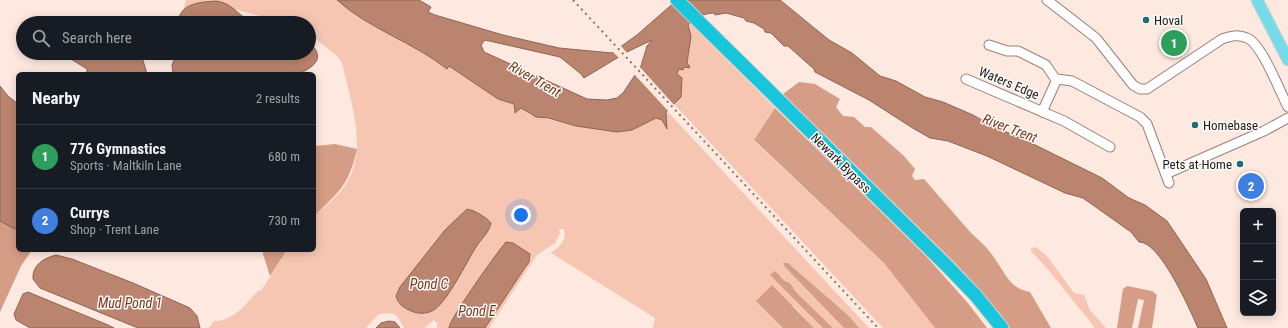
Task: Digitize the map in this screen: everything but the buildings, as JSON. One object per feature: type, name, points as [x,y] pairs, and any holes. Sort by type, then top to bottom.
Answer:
[{"type":"highway","name":"Newark Bypass","points":[[677,0],[948,267],[976,296],[1002,328]]},
{"type":"main road","points":[[1257,0],[1288,60]]},
{"type":"street","points":[[1047,0],[1096,38],[1133,85],[1140,89],[1147,89],[1214,44],[1233,35],[1248,38],[1257,46],[1288,107]]},
{"type":"street","points":[[989,45],[1007,51],[1018,51],[1046,65],[1054,77],[1058,79],[1072,80],[1140,117],[1147,124],[1170,184]]},
{"type":"street","name":"Waters Edge","points":[[966,79],[1064,121],[1110,148]]},
{"type":"street","name":"Waters Edge","points":[[1042,112],[1058,79]]},
{"type":"street","points":[[1166,174],[1264,131],[1288,118]]},
{"type":"shaded area","points":[[186,0],[337,0],[389,34],[430,56],[447,69],[449,66],[498,99],[514,104],[513,111],[521,108],[530,115],[576,126],[617,132],[632,130],[656,118],[662,120],[666,127],[667,111],[869,328],[859,328],[849,316],[788,263],[785,267],[844,328],[833,328],[796,292],[790,283],[785,281],[781,276],[771,275],[823,328],[814,328],[793,305],[777,320],[783,328],[653,328],[655,318],[551,253],[564,240],[564,229],[559,229],[560,233],[555,243],[537,255],[489,328],[437,328],[437,323],[434,320],[424,328],[404,328],[397,316],[392,313],[379,314],[366,328],[209,328],[214,321],[234,315],[259,290],[261,291],[286,252],[316,252],[316,214],[341,191],[350,177],[355,161],[357,145],[356,128],[354,112],[342,63],[337,56],[316,40],[316,16],[259,16],[220,7],[196,8],[183,11]]},
{"type":"shaded area","points":[[689,22],[775,108],[754,141],[884,263],[935,328],[883,328],[674,104],[681,97],[682,78],[677,74],[679,68],[687,67],[691,35],[687,26]]},
{"type":"shaded area","points":[[799,82],[815,84],[840,99],[836,107],[843,116],[854,117],[865,127],[871,127],[904,156],[915,169],[912,176],[915,180],[924,179],[971,233],[990,252],[1009,280],[1018,288],[1030,292],[1051,328],[1010,328],[979,289],[955,263],[783,94]]},
{"type":"shaded area","points":[[775,108],[926,256],[967,302],[987,328],[935,328],[884,263],[754,140]]},
{"type":"shaded area","points":[[335,144],[357,149],[354,161],[342,187],[316,214],[316,146]]},
{"type":"shaded area","points":[[0,221],[16,228],[16,252],[31,252],[21,266],[0,312]]},
{"type":"shaded area","points":[[1036,247],[1047,256],[1074,293],[1084,295],[1090,310],[1106,328],[1095,328],[1051,273],[1031,251],[1031,248]]},
{"type":"shaded area","points":[[263,252],[286,252],[270,276]]},
{"type":"shaded area","points":[[783,263],[788,263],[849,316],[859,328],[844,328],[785,267]]},
{"type":"shaded area","points":[[775,271],[785,281],[790,283],[796,292],[833,328],[823,328],[770,275]]},
{"type":"shaded area","points":[[772,285],[814,328],[783,328],[756,301]]},
{"type":"shaded area","points":[[1127,286],[1152,291],[1157,295],[1152,328],[1138,328],[1144,300],[1138,299],[1132,328],[1117,328],[1123,289]]},
{"type":"water","name":"River Trent","points":[[337,0],[419,0],[431,7],[428,12],[435,15],[503,35],[559,48],[612,53],[637,35],[677,0],[780,0],[829,40],[852,53],[880,76],[896,81],[925,97],[943,102],[973,115],[992,126],[1023,139],[1102,178],[1129,198],[1145,205],[1167,221],[1206,279],[1227,328],[1198,328],[1173,278],[1156,252],[1147,245],[1139,242],[1131,232],[1083,198],[1065,193],[987,156],[948,141],[930,138],[869,100],[815,72],[814,69],[788,46],[784,46],[771,33],[765,32],[764,29],[754,23],[746,21],[744,18],[726,13],[715,15],[714,13],[711,13],[700,16],[690,22],[688,25],[691,36],[687,63],[690,67],[684,67],[683,70],[679,69],[677,74],[682,78],[681,97],[666,112],[667,129],[662,120],[656,118],[632,130],[617,132],[576,126],[548,118],[536,117],[521,108],[515,113],[514,104],[498,99],[449,66],[447,69],[434,59],[363,19]],"holes":[[[485,40],[560,57],[584,78],[627,52],[652,40],[647,46],[641,66],[623,93],[617,98],[607,100],[587,99],[484,52],[481,45]]]},
{"type":"water","points":[[222,2],[243,16],[179,16],[184,9],[197,3]]},
{"type":"water","points":[[316,51],[318,57],[314,65],[303,72],[173,72],[172,65],[174,60],[316,60]]},
{"type":"water","points":[[73,60],[143,60],[146,72],[87,72],[87,69]]},
{"type":"water","points":[[0,86],[8,96],[16,102],[16,229],[0,221]]},
{"type":"water","name":"Pond C","points":[[467,209],[480,214],[491,223],[487,233],[476,247],[450,292],[438,307],[430,312],[422,313],[406,309],[396,296],[400,287],[445,230]]},
{"type":"water","name":"Pond E","points":[[506,242],[513,243],[530,254],[529,262],[485,328],[449,328],[464,300]]},
{"type":"water","name":"Mud Pond 1","points":[[56,255],[72,259],[133,283],[190,308],[197,316],[200,328],[138,328],[40,288],[33,279],[34,270],[43,260]]},
{"type":"water","points":[[28,292],[114,328],[30,328],[16,320],[14,314],[23,294]]},
{"type":"water","points":[[389,321],[395,322],[400,328],[376,328],[381,323]]},
{"type":"pier","points":[[620,45],[628,54],[620,59],[612,51]]},
{"type":"pier","points":[[639,66],[675,106],[669,112],[634,74]]},
{"type":"railway","points":[[573,0],[878,328]]},
{"type":"place","name":"Hoval","points":[[1146,20]]},
{"type":"place","name":"776 Gymnastics","points":[[1174,43]]},
{"type":"place","name":"Homebase","points":[[1195,125]]},
{"type":"place","name":"Pets at Home","points":[[1240,164]]},
{"type":"place","name":"Currys","points":[[1251,186]]}]
